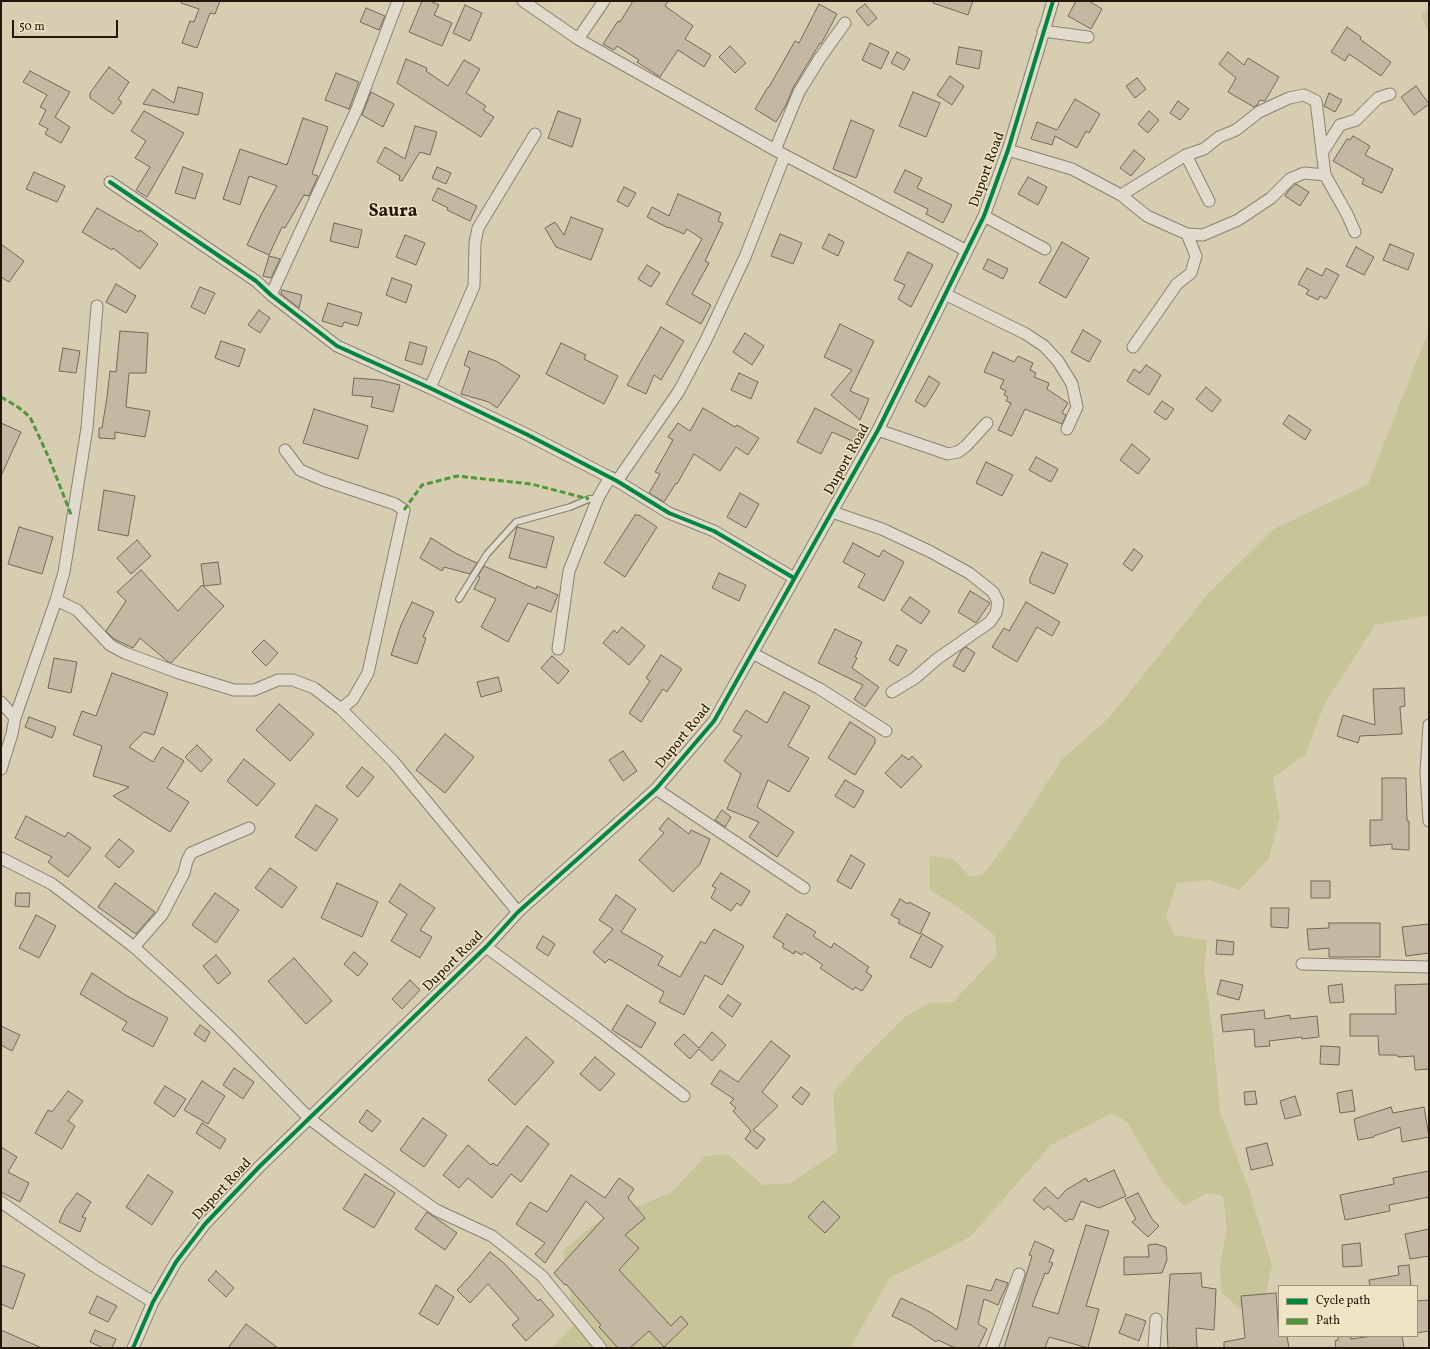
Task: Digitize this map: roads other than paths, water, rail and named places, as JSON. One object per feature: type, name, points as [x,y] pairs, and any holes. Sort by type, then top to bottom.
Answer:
[{"type":"street","points":[[271,295],[357,109],[398,1]]},
{"type":"street","points":[[523,1],[578,39],[780,152],[966,250]]},
{"type":"street","points":[[578,39],[604,1]]},
{"type":"street","name":"Duport Road","points":[[133,1348],[153,1302],[176,1262],[205,1224],[259,1167],[486,947],[518,912],[656,789],[714,721],[878,430],[984,216],[1008,150],[1052,1]]},
{"type":"street","points":[[558,649],[568,571],[598,498],[679,392],[706,340],[745,257],[799,92],[820,58],[845,23]]},
{"type":"street","points":[[1043,31],[1088,37]]},
{"type":"street","points":[[1322,153],[1340,125],[1356,120],[1378,98],[1390,94]]},
{"type":"street","points":[[1121,195],[1186,155],[1204,149],[1219,136],[1236,130],[1259,112],[1289,98],[1304,96],[1316,101],[1325,175],[1347,214],[1355,232]]},
{"type":"street","points":[[430,388],[474,286],[475,243],[478,228],[535,134]]},
{"type":"street","points":[[1008,150],[1072,168],[1121,195],[1147,216],[1187,234],[1203,235],[1238,220],[1271,198],[1290,179],[1304,173],[1325,175]]},
{"type":"street","points":[[1186,155],[1209,201]]},
{"type":"street","points":[[110,182],[256,281],[271,295],[337,346],[430,388],[528,435],[613,479],[669,513],[714,531],[794,578]]},
{"type":"street","points":[[984,216],[1045,249]]},
{"type":"street","points":[[1133,347],[1177,284],[1192,273],[1196,256],[1187,234]]},
{"type":"street","points":[[945,294],[1026,334],[1044,346],[1058,361],[1072,384],[1077,407],[1067,429]]},
{"type":"street","points":[[1,768],[12,734],[15,718],[56,600],[64,572],[87,428],[97,306]]},
{"type":"street","points":[[878,430],[948,454],[958,452],[966,446],[986,423]]},
{"type":"street","points":[[285,450],[300,470],[323,480],[395,504],[404,510],[368,673],[353,699],[341,709]]},
{"type":"street","points":[[832,512],[882,529],[930,552],[968,573],[993,592],[998,602],[996,613],[990,622],[937,659],[915,678],[892,692]]},
{"type":"street","points":[[56,600],[77,610],[110,645],[125,653],[179,674],[234,690],[254,690],[278,680],[293,680],[314,688],[341,709],[393,761],[518,912]]},
{"type":"street","points":[[752,653],[820,689],[886,731]]},
{"type":"street","points":[[1,702],[15,718]]},
{"type":"street","points":[[1429,725],[1426,772],[1429,821]]},
{"type":"street","points":[[656,789],[804,888]]},
{"type":"street","points":[[134,947],[162,915],[184,873],[191,853],[249,828]]},
{"type":"street","points":[[1,858],[52,884],[134,947],[232,1039],[310,1119],[436,1210],[492,1236],[542,1276],[601,1348]]},
{"type":"street","points":[[486,947],[595,1027],[684,1096]]},
{"type":"street","points":[[1302,964],[1429,967]]},
{"type":"street","points":[[1,1202],[97,1268],[153,1302]]},
{"type":"street","points":[[992,1348],[1019,1274]]},
{"type":"street","points":[[1154,1348],[1156,1319]]},
{"type":"lane","points":[[459,599],[486,554],[516,522],[570,507],[589,499],[598,498]]},
{"type":"district","name":"Saura","points":[[393,213]]}]
